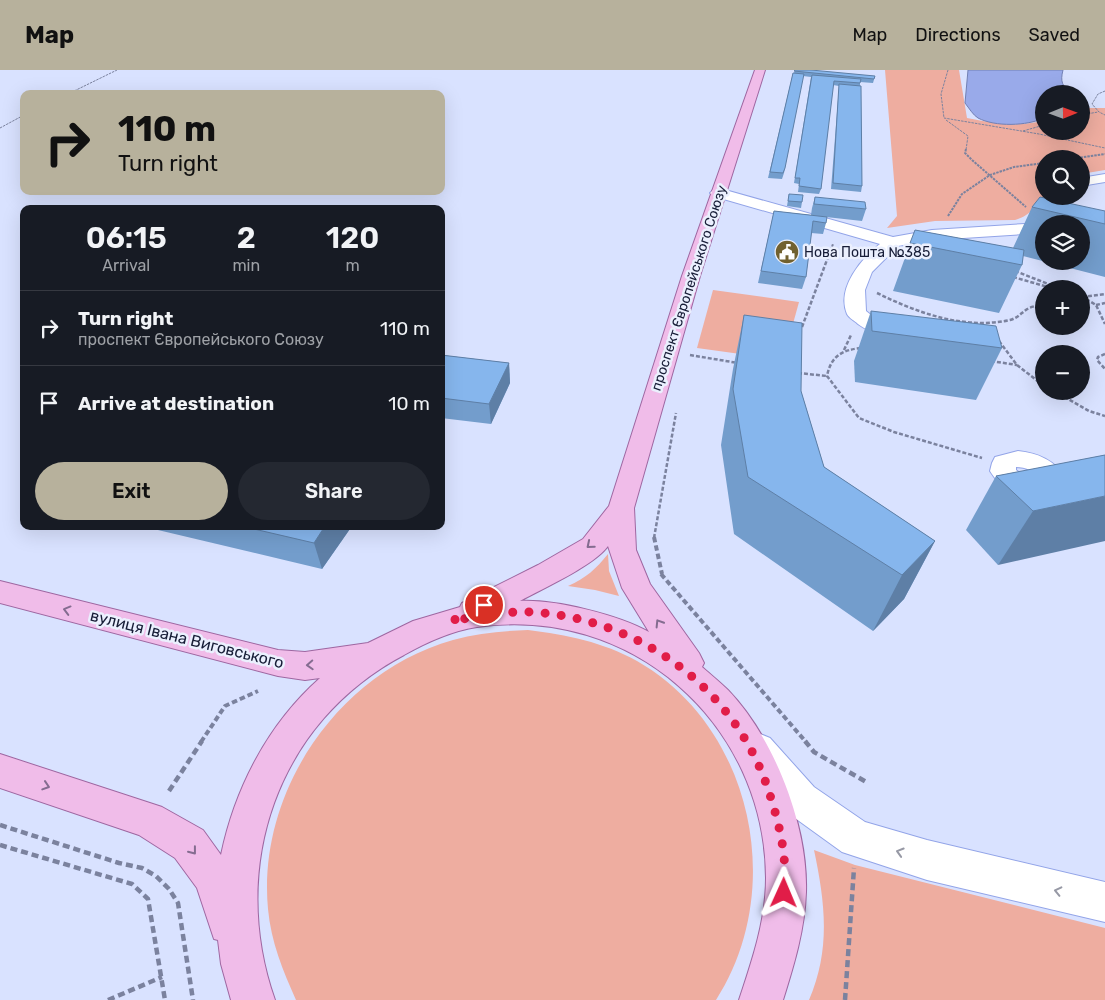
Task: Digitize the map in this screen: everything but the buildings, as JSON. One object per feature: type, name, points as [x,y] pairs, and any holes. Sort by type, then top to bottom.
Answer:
[{"type":"main road","name":"проспект Європейського Союзу","points":[[708,691],[637,588],[622,550],[621,508],[691,276],[760,70]]},
{"type":"main road","name":"проспект Європейського Союзу","points":[[452,621],[548,573],[592,546],[621,508]]},
{"type":"main road","name":"вулиця Івана Виговського","points":[[0,592],[278,662],[305,666],[334,663],[375,654]]},
{"type":"main road","points":[[240,954],[236,898],[242,844],[257,794],[280,750],[308,712],[340,680],[375,654],[413,634],[452,621],[491,614],[530,612],[569,616],[607,626],[643,642],[677,663],[708,691],[736,724],[761,768],[778,820],[786,878],[780,940],[761,1000]]},
{"type":"main road","points":[[0,771],[149,820],[189,844],[213,878],[240,954],[253,1000]]},
{"type":"street","points":[[1090,180],[1105,178]]},
{"type":"street","points":[[718,193],[893,242],[932,235],[1025,229],[1023,227],[1026,223],[1035,224]]},
{"type":"street","points":[[893,242],[869,261],[860,277],[854,297],[856,313],[884,326],[872,330],[872,335],[883,344],[894,347]]},
{"type":"street","points":[[1004,463],[1010,460],[1026,460],[1042,467],[1052,477],[1076,484]]},
{"type":"street","points":[[736,724],[801,800],[856,838],[927,860],[1105,902]]},
{"type":"path","points":[[76,90],[117,70]]},
{"type":"path","points":[[948,70],[941,94],[944,118],[968,136],[966,153],[1010,190],[1035,216]]},
{"type":"path","points":[[1105,91],[1098,94],[1092,104],[1105,116]]},
{"type":"path","points":[[1090,114],[1099,112]]},
{"type":"path","points":[[0,128],[20,117]]},
{"type":"path","points":[[944,118],[1105,148]]},
{"type":"path","points":[[1021,132],[1035,128]]},
{"type":"path","points":[[1090,156],[1105,154]]},
{"type":"path","points":[[932,235],[946,220],[962,194],[990,175],[1014,167],[1035,164]]},
{"type":"path","points":[[801,330],[840,228]]},
{"type":"path","points":[[1010,270],[1037,280]]},
{"type":"path","points":[[1007,275],[1035,283]]},
{"type":"path","points":[[860,277],[872,291],[911,310],[952,320],[986,324],[1015,319],[1035,306]]},
{"type":"path","points":[[1090,295],[1105,294]]},
{"type":"path","points":[[1090,301],[1096,305],[1105,324]]},
{"type":"path","points":[[1096,305],[1105,303]]},
{"type":"path","points":[[996,338],[1017,365],[1035,379]]},
{"type":"path","points":[[894,347],[844,350],[836,356],[828,368],[828,376],[859,418],[956,452],[1004,463]]},
{"type":"path","points":[[687,354],[742,363]]},
{"type":"path","points":[[1105,354],[1098,357],[1097,360],[1105,369]]},
{"type":"path","points":[[988,361],[1017,365]]},
{"type":"path","points":[[797,367],[798,372]]},
{"type":"path","points":[[789,371],[828,376]]},
{"type":"path","points":[[1070,400],[1089,411],[1105,416]]},
{"type":"path","points":[[662,575],[654,540],[676,413]]},
{"type":"path","points":[[656,568],[814,752],[868,784]]},
{"type":"path","points":[[169,791],[225,706],[258,691]]},
{"type":"path","points":[[0,825],[118,863],[142,868],[156,876],[170,889],[178,903],[193,1000]]},
{"type":"path","points":[[0,845],[132,884],[148,899],[165,1000]]},
{"type":"path","points":[[846,1000],[855,865]]},
{"type":"path","points":[[108,1000],[162,977]]},
{"type":"shaded area","points":[[885,70],[959,70],[967,118],[1005,124],[1035,123],[1035,140],[1090,140],[1090,108],[1105,108],[1105,170],[1090,172],[1090,150],[1035,150],[1035,205],[1037,205],[1025,216],[1015,220],[935,221],[887,228],[897,216]]},
{"type":"shaded area","points":[[713,290],[799,302],[783,360],[697,348]]},
{"type":"shaded area","points":[[608,554],[609,571],[619,596],[568,586],[590,573]]},
{"type":"shaded area","points":[[528,630],[584,640],[624,654],[637,661],[677,690],[708,726],[732,768],[747,814],[753,862],[750,910],[738,957],[716,1000],[296,1000],[282,967],[272,933],[268,909],[268,865],[276,822],[292,780],[314,742],[341,708],[374,679],[412,656],[453,640],[490,633]]},
{"type":"shaded area","points":[[814,850],[855,865],[1105,928],[1105,1000],[809,1000],[821,962],[824,925],[821,888]]},
{"type":"water","points":[[968,70],[1063,70],[1064,85],[1035,85],[1035,122],[1002,124],[985,121],[978,118],[965,103]]},
{"type":"place","name":"Нова Пошта №385","points":[[787,252]]},
{"type":"route","points":[[484,605],[452,621],[491,614],[530,612],[569,616],[607,626],[643,642],[677,663],[708,691],[736,724],[761,768],[778,820],[786,878],[784,893]]}]
